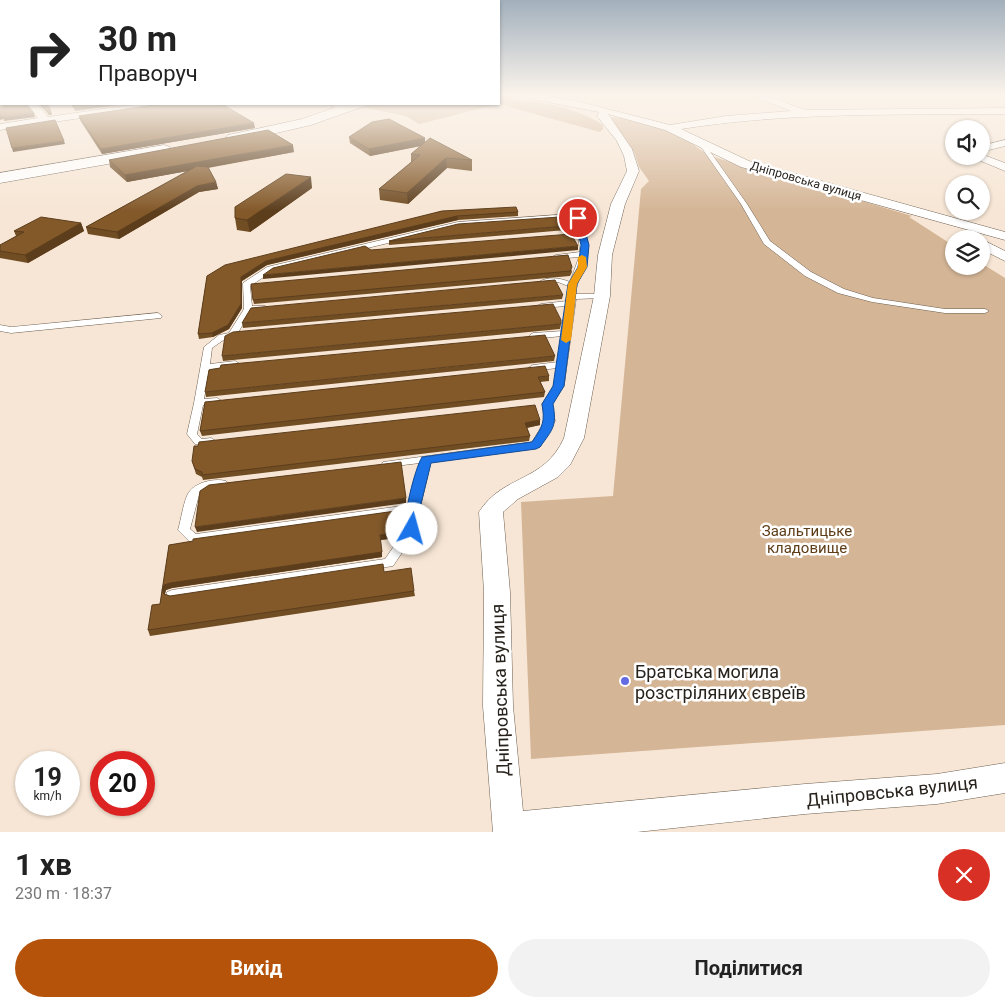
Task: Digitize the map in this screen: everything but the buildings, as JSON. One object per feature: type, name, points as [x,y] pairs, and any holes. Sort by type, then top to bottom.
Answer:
[{"type":"main road","points":[[216,141],[251,134]]},
{"type":"main road","points":[[0,178],[175,148]]},
{"type":"street","name":"Дніпровська вулиця","points":[[616,134],[625,148],[633,171],[622,195],[611,230],[603,267],[602,296],[572,445],[561,463],[551,471],[504,496],[496,503],[491,512],[497,592],[498,706],[508,829],[533,829],[805,799],[937,789],[1005,778]]},
{"type":"street","name":"Дніпровська вулиця","points":[[681,134],[745,164],[955,222],[953,224],[954,227],[959,230]]},
{"type":"street","points":[[990,147],[1005,143]]},
{"type":"street","points":[[990,162],[1005,167]]},
{"type":"street","points":[[955,222],[1005,236]]},
{"type":"street","points":[[990,248],[1005,257]]},
{"type":"lane","points":[[702,144],[744,204],[767,242],[808,274],[841,291],[872,300],[945,311],[985,311]]},
{"type":"lane","points":[[246,285],[270,269],[458,224],[570,216],[578,218],[587,228],[582,233],[572,234]]},
{"type":"lane","points":[[378,465],[536,445],[550,420],[542,404],[559,386],[560,365],[572,300],[572,284],[582,267],[582,254],[585,245],[582,233]]},
{"type":"lane","points":[[340,252],[398,248]]},
{"type":"lane","points":[[543,258],[582,254]]},
{"type":"lane","points":[[529,283],[558,280],[572,284]]},
{"type":"lane","points":[[246,285],[266,283]]},
{"type":"lane","points":[[233,333],[248,309],[246,285]]},
{"type":"lane","points":[[532,307],[602,296]]},
{"type":"lane","points":[[248,309],[277,306]]},
{"type":"lane","points":[[0,328],[12,330],[158,316]]},
{"type":"lane","points":[[218,440],[199,442],[192,434],[208,347],[222,337],[243,332]]},
{"type":"lane","points":[[528,336],[567,333]]},
{"type":"lane","points":[[205,367],[244,363]]},
{"type":"lane","points":[[521,369],[560,365]]},
{"type":"lane","points":[[199,403],[228,400]]},
{"type":"lane","points":[[172,595],[389,563],[412,529],[414,508],[426,460]]},
{"type":"lane","points":[[235,482],[207,485],[194,494],[184,530],[194,539],[414,508]]},
{"type":"green space","name":"Заальтицьке кладовище","points":[[620,134],[675,134],[714,157],[912,216],[909,217],[945,240],[945,275],[990,275],[990,269],[1005,278],[1005,725],[531,759],[521,502],[613,496],[641,189],[649,181],[639,167],[634,152]]},
{"type":"slow traffic","points":[[566,340],[572,284],[582,267],[582,257]]},
{"type":"place","name":"Братська могила розстріляних євреїв","points":[[625,681]]},
{"type":"route","points":[[412,529],[414,508],[426,460],[536,445],[544,433],[550,420],[547,404],[559,386],[560,365],[572,298],[572,284],[582,267],[582,254],[585,245],[582,233],[587,228],[578,218]]}]
